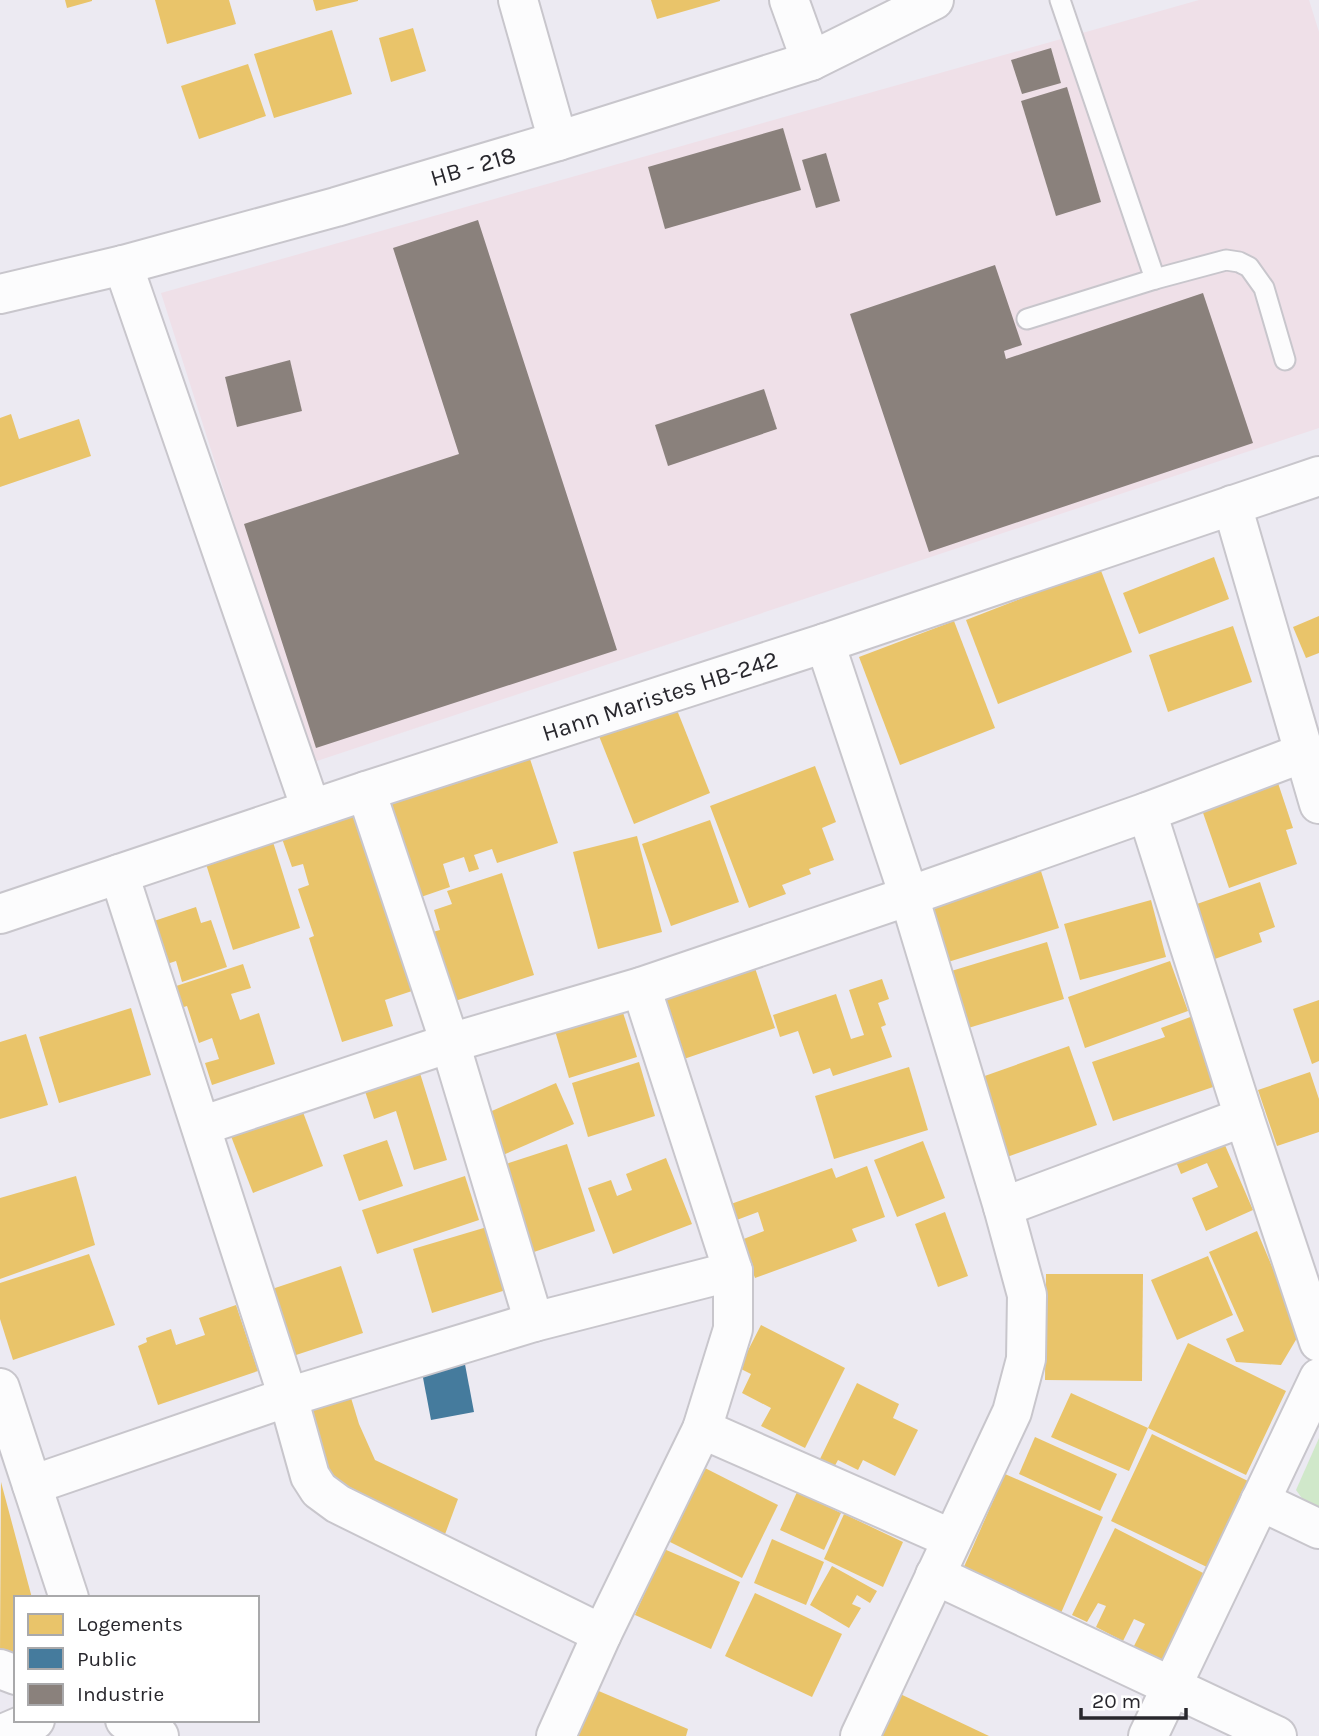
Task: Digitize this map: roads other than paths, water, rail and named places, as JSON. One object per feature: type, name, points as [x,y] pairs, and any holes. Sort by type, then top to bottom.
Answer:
[{"type":"street","points":[[518,0],[558,141]]},
{"type":"street","points":[[789,0],[811,61]]},
{"type":"street","name":"HB - 218","points":[[0,294],[123,265],[336,207],[558,141],[811,61],[934,0]]},
{"type":"street","points":[[123,265],[311,809]]},
{"type":"street","name":"Hann Maristes HB-242","points":[[0,914],[311,809],[825,643],[1319,476]]},
{"type":"street","points":[[1232,505],[1319,804]]},
{"type":"street","points":[[825,643],[909,896],[1003,1207],[1027,1296],[1026,1359],[1012,1412],[860,1736]]},
{"type":"street","points":[[201,1126],[450,1043],[641,987],[1147,812],[1303,753]]},
{"type":"street","points":[[366,791],[450,1043],[534,1322]]},
{"type":"street","points":[[1147,812],[1319,1342]]},
{"type":"street","points":[[118,874],[288,1397],[310,1476],[319,1490],[338,1504],[602,1634]]},
{"type":"street","points":[[556,1736],[602,1634],[702,1429],[733,1329],[733,1271],[641,987]]},
{"type":"street","points":[[1003,1207],[1244,1117]]},
{"type":"street","points":[[33,1485],[288,1397],[534,1322],[733,1271]]},
{"type":"street","points":[[1148,1736],[1319,1378]]},
{"type":"street","points":[[0,1388],[68,1596]]},
{"type":"street","points":[[702,1429],[952,1539]]},
{"type":"street","points":[[1260,1501],[1319,1529]]},
{"type":"street","points":[[935,1575],[1277,1736]]},
{"type":"street","points":[[0,1735],[31,1722]]},
{"type":"street","points":[[129,1722],[159,1736]]},
{"type":"lane","points":[[1060,0],[1155,279]]},
{"type":"lane","points":[[1027,318],[1226,260],[1249,267],[1264,289],[1285,360]]}]
